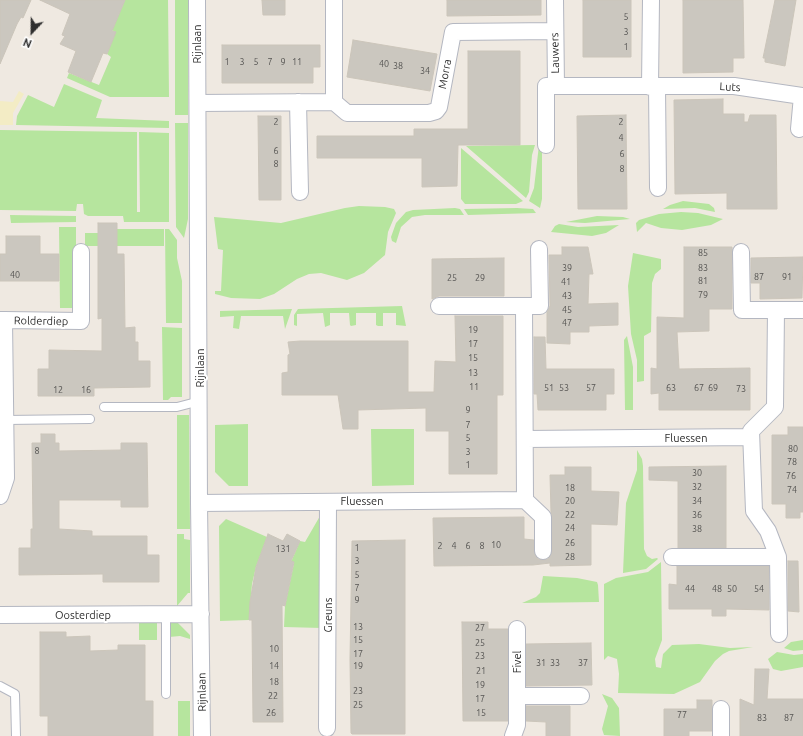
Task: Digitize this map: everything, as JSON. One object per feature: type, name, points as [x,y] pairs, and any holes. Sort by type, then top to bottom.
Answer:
[{"type":"street","name":"Rijnlaan","points":[[197,0],[200,401],[199,502],[202,736]]},
{"type":"street","points":[[198,103],[334,102],[334,0]]},
{"type":"street","name":"Lauwers","points":[[546,145],[546,86],[556,86],[555,0]]},
{"type":"street","points":[[651,0],[658,188]]},
{"type":"street","name":"Morra","points":[[334,102],[347,113],[430,113],[436,111],[439,106],[453,32],[555,31]]},
{"type":"street","name":"Luts","points":[[556,86],[734,86],[802,96]]},
{"type":"street","points":[[799,129],[803,91]]},
{"type":"street","points":[[298,102],[300,192]]},
{"type":"street","points":[[439,306],[540,306],[539,249]]},
{"type":"street","name":"Rolderdiep","points":[[0,496],[6,478],[2,320],[81,321],[81,252]]},
{"type":"street","points":[[742,252],[742,310],[803,310]]},
{"type":"street","points":[[524,306],[525,500],[543,518],[543,551]]},
{"type":"street","points":[[776,310],[776,407],[751,430],[751,437],[754,511],[768,531],[778,557],[778,634]]},
{"type":"street","name":"Fluessen","points":[[525,439],[751,437]]},
{"type":"street","name":"Fluessen","points":[[199,502],[525,500]]},
{"type":"street","name":"Greuns","points":[[327,728],[328,502]]},
{"type":"street","points":[[672,557],[778,557]]},
{"type":"street","name":"Oosterdiep","points":[[0,615],[200,614]]},
{"type":"street","name":"Fivel","points":[[513,736],[517,725],[517,628]]},
{"type":"street","points":[[517,696],[581,696]]},
{"type":"street","points":[[721,710],[721,736]]},
{"type":"lane","points":[[104,407],[177,407],[200,401]]},
{"type":"lane","points":[[5,420],[90,419]]},
{"type":"lane","points":[[166,614],[166,694]]},
{"type":"lane","points":[[0,686],[15,694],[16,736]]},
{"type":"green space","points":[[125,0],[168,0],[169,97],[110,97],[67,78],[69,73],[99,85],[111,57],[107,54],[115,32],[112,30]]},
{"type":"green space","points":[[175,0],[188,0],[188,115],[175,115]]},
{"type":"green space","points":[[64,84],[102,100],[96,118],[169,121],[169,128],[16,125],[17,116],[28,95],[54,107]]},
{"type":"green space","points":[[175,123],[188,123],[188,219],[184,238],[176,227]]},
{"type":"green space","points":[[0,130],[137,132],[137,212],[140,212],[139,132],[169,133],[169,222],[124,222],[123,216],[88,216],[84,214],[83,204],[77,204],[76,211],[0,210]]},
{"type":"green space","points":[[535,145],[532,155],[529,192],[526,198],[466,146]]},
{"type":"green space","points":[[539,145],[542,145],[542,199],[540,208],[529,201],[534,188]]},
{"type":"green space","points":[[461,148],[523,201],[516,204],[465,204],[461,199]]},
{"type":"green space","points":[[683,201],[709,204],[714,208],[715,212],[695,208],[663,209]]},
{"type":"green space","points":[[359,206],[385,207],[394,209],[396,213],[388,232],[385,255],[364,273],[347,280],[321,273],[309,274],[297,279],[274,294],[260,299],[231,298],[215,294],[215,291],[221,291],[223,250],[218,249],[214,217],[281,223]]},
{"type":"green space","points":[[460,209],[464,215],[425,215],[412,217],[401,227],[396,243],[392,241],[391,237],[396,223],[406,212],[413,210]]},
{"type":"green space","points":[[464,209],[533,209],[536,213],[468,215]]},
{"type":"green space","points":[[681,212],[698,213],[723,219],[711,225],[682,230],[661,228],[646,223],[637,232],[636,223],[639,220],[659,214]]},
{"type":"green space","points":[[10,215],[76,216],[76,222],[11,223]]},
{"type":"green space","points":[[597,216],[623,217],[630,219],[585,223],[566,222]]},
{"type":"green space","points":[[559,224],[578,227],[619,225],[606,233],[592,236],[551,232],[555,226]]},
{"type":"green space","points":[[59,227],[76,227],[76,308],[60,308]]},
{"type":"green space","points":[[117,229],[164,229],[164,246],[85,246],[85,233],[98,233],[98,238],[117,238]]},
{"type":"green space","points":[[165,229],[169,229],[177,240],[177,258],[182,281],[182,323],[166,323]]},
{"type":"green space","points":[[633,253],[661,259],[661,269],[655,274],[652,283],[651,332],[644,336],[644,381],[637,382],[637,360],[631,334],[628,286]]},
{"type":"green space","points":[[402,306],[406,326],[396,325],[396,313],[383,313],[383,326],[376,325],[376,313],[356,313],[356,325],[351,326],[349,313],[330,313],[330,325],[325,327],[323,313],[297,314],[297,326],[294,325],[294,315],[298,309]]},
{"type":"green space","points":[[292,309],[285,329],[283,316],[241,316],[239,329],[233,328],[234,316],[220,317],[220,311]]},
{"type":"green space","points":[[162,327],[182,328],[182,397],[171,397],[168,400],[163,400]]},
{"type":"green space","points":[[627,336],[633,367],[633,410],[625,410],[624,340]]},
{"type":"green space","points":[[177,415],[189,415],[190,529],[177,529]]},
{"type":"green space","points":[[248,424],[248,486],[229,486],[215,472],[215,425]]},
{"type":"green space","points":[[371,429],[414,429],[414,485],[372,486]]},
{"type":"green space","points":[[637,450],[642,459],[643,466],[644,549],[647,556],[652,559],[658,559],[646,569],[623,573],[626,503],[637,470]]},
{"type":"green space","points":[[320,516],[322,628],[284,627],[285,606],[294,563],[291,562],[300,541],[305,542]]},
{"type":"green space","points":[[226,519],[267,537],[256,567],[252,584],[249,620],[220,621],[219,526]]},
{"type":"green space","points":[[177,534],[184,534],[184,539],[190,540],[190,593],[188,593],[177,606]]},
{"type":"green space","points":[[661,562],[662,640],[655,659],[656,667],[661,668],[663,654],[672,645],[699,644],[730,648],[753,647],[729,651],[723,654],[715,661],[700,682],[674,694],[618,693],[619,674],[617,659],[608,656],[604,660],[604,584],[616,578],[648,572]]},
{"type":"green space","points":[[543,576],[577,578],[597,582],[599,602],[522,603],[536,597],[540,593]]},
{"type":"green space","points":[[139,622],[157,622],[157,640],[139,640]]},
{"type":"green space","points":[[177,622],[190,635],[190,639],[180,636],[169,637],[169,623]]},
{"type":"green space","points":[[803,640],[803,650],[793,651],[784,648],[791,642]]},
{"type":"green space","points":[[777,652],[794,655],[803,654],[803,667],[781,671],[773,669],[768,659]]},
{"type":"green space","points":[[602,694],[612,698],[619,708],[620,736],[604,735],[602,729],[608,706]]},
{"type":"green space","points":[[178,701],[190,701],[190,736],[178,736]]},
{"type":"sand","points":[[19,91],[24,94],[13,113],[13,125],[0,125],[0,101],[13,102]]},
{"type":"building","points":[[0,0],[31,0],[23,18],[21,17],[17,24],[0,64]]},
{"type":"building","points":[[40,0],[125,0],[112,31],[116,32],[107,54],[103,53],[91,82],[68,72],[76,51],[60,44],[65,36],[62,35],[70,14]]},
{"type":"building","points":[[262,0],[285,0],[285,15],[263,15]]},
{"type":"building","points":[[447,0],[541,0],[541,15],[447,16]]},
{"type":"building","points":[[583,0],[631,0],[631,57],[583,57]]},
{"type":"building","points":[[683,0],[743,0],[744,58],[733,58],[733,72],[683,73]]},
{"type":"building","points":[[775,0],[796,0],[785,66],[765,62],[765,58],[763,58]]},
{"type":"building","points":[[353,40],[437,54],[430,91],[347,77]]},
{"type":"building","points":[[222,45],[320,45],[320,67],[313,67],[313,83],[222,83]]},
{"type":"building","points":[[468,51],[520,51],[520,145],[458,145],[457,186],[422,187],[422,158],[317,158],[317,136],[414,136],[414,129],[468,129]]},
{"type":"building","points":[[723,99],[723,114],[744,114],[744,122],[748,122],[750,115],[776,115],[777,209],[727,209],[727,193],[675,194],[674,100]]},
{"type":"building","points":[[626,115],[627,209],[578,209],[577,116]]},
{"type":"building","points":[[258,116],[281,116],[281,200],[259,200]]},
{"type":"building","points":[[98,223],[117,223],[117,254],[124,254],[125,328],[135,327],[135,342],[138,342],[138,361],[150,361],[150,387],[94,388],[94,396],[38,396],[38,369],[49,369],[49,350],[102,351],[102,318],[98,319]]},
{"type":"building","points":[[6,236],[40,236],[40,254],[59,254],[59,281],[0,281],[0,254],[6,254]]},
{"type":"building","points":[[562,247],[588,247],[593,274],[589,274],[588,304],[618,303],[618,325],[589,326],[589,332],[570,332],[570,344],[547,343],[547,312],[550,306],[549,255],[562,255]]},
{"type":"building","points":[[684,247],[732,247],[732,309],[709,309],[709,331],[677,332],[679,369],[750,368],[750,410],[659,410],[659,393],[651,394],[651,368],[657,369],[657,317],[684,318]]},
{"type":"building","points":[[803,257],[802,298],[760,299],[760,283],[751,283],[751,258]]},
{"type":"building","points":[[504,258],[504,296],[439,296],[432,299],[432,259]]},
{"type":"building","points":[[455,316],[503,316],[503,395],[497,395],[497,474],[449,474],[449,431],[426,431],[426,408],[358,410],[358,429],[343,429],[338,395],[282,395],[282,373],[288,372],[288,355],[290,354],[288,342],[300,341],[408,341],[408,392],[434,392],[435,361],[456,362]]},
{"type":"building","points":[[534,337],[545,337],[546,369],[614,369],[614,394],[606,394],[606,410],[538,410],[537,394],[534,394]]},
{"type":"building","points":[[788,427],[803,427],[803,512],[800,512],[800,518],[786,518],[786,504],[772,504],[772,435],[788,435]]},
{"type":"building","points":[[41,434],[55,434],[55,443],[59,443],[59,451],[121,450],[121,443],[147,443],[148,507],[121,507],[121,500],[59,500],[59,529],[92,531],[92,536],[147,536],[147,555],[159,555],[159,582],[103,582],[103,574],[19,575],[19,548],[31,548],[31,529],[33,529],[32,443],[41,443]]},
{"type":"building","points":[[726,466],[726,548],[678,548],[678,481],[649,480],[649,467]]},
{"type":"building","points":[[565,467],[591,467],[591,491],[619,492],[617,525],[591,524],[591,565],[550,566],[550,563],[533,565],[434,566],[433,518],[524,517],[524,539],[534,540],[534,551],[538,559],[548,559],[552,551],[550,475],[565,475]]},
{"type":"building","points":[[268,534],[283,541],[287,534],[300,541],[291,561],[294,562],[285,606],[282,605],[283,722],[253,722],[252,620],[249,620],[250,602],[256,567]]},
{"type":"building","points":[[405,540],[405,734],[352,734],[350,659],[352,541]]},
{"type":"building","points":[[788,561],[798,561],[799,612],[788,611]]},
{"type":"building","points":[[677,566],[769,566],[769,610],[726,609],[726,616],[712,616],[712,609],[669,609],[669,584],[677,585]]},
{"type":"building","points":[[462,622],[488,622],[488,629],[508,629],[508,721],[463,721]]},
{"type":"building","points":[[40,632],[66,632],[66,637],[90,636],[90,651],[118,650],[118,645],[145,645],[145,701],[153,701],[153,736],[48,736],[48,716],[40,716]]},
{"type":"building","points":[[591,643],[592,685],[526,686],[526,644]]},
{"type":"building","points":[[755,669],[769,669],[767,699],[803,699],[803,736],[740,736],[740,699],[754,705]]},
{"type":"building","points":[[697,700],[712,700],[712,731],[689,731],[689,736],[664,736],[664,709],[697,709]]},
{"type":"building","points":[[526,706],[570,706],[570,736],[546,736],[546,722],[526,721]]}]
